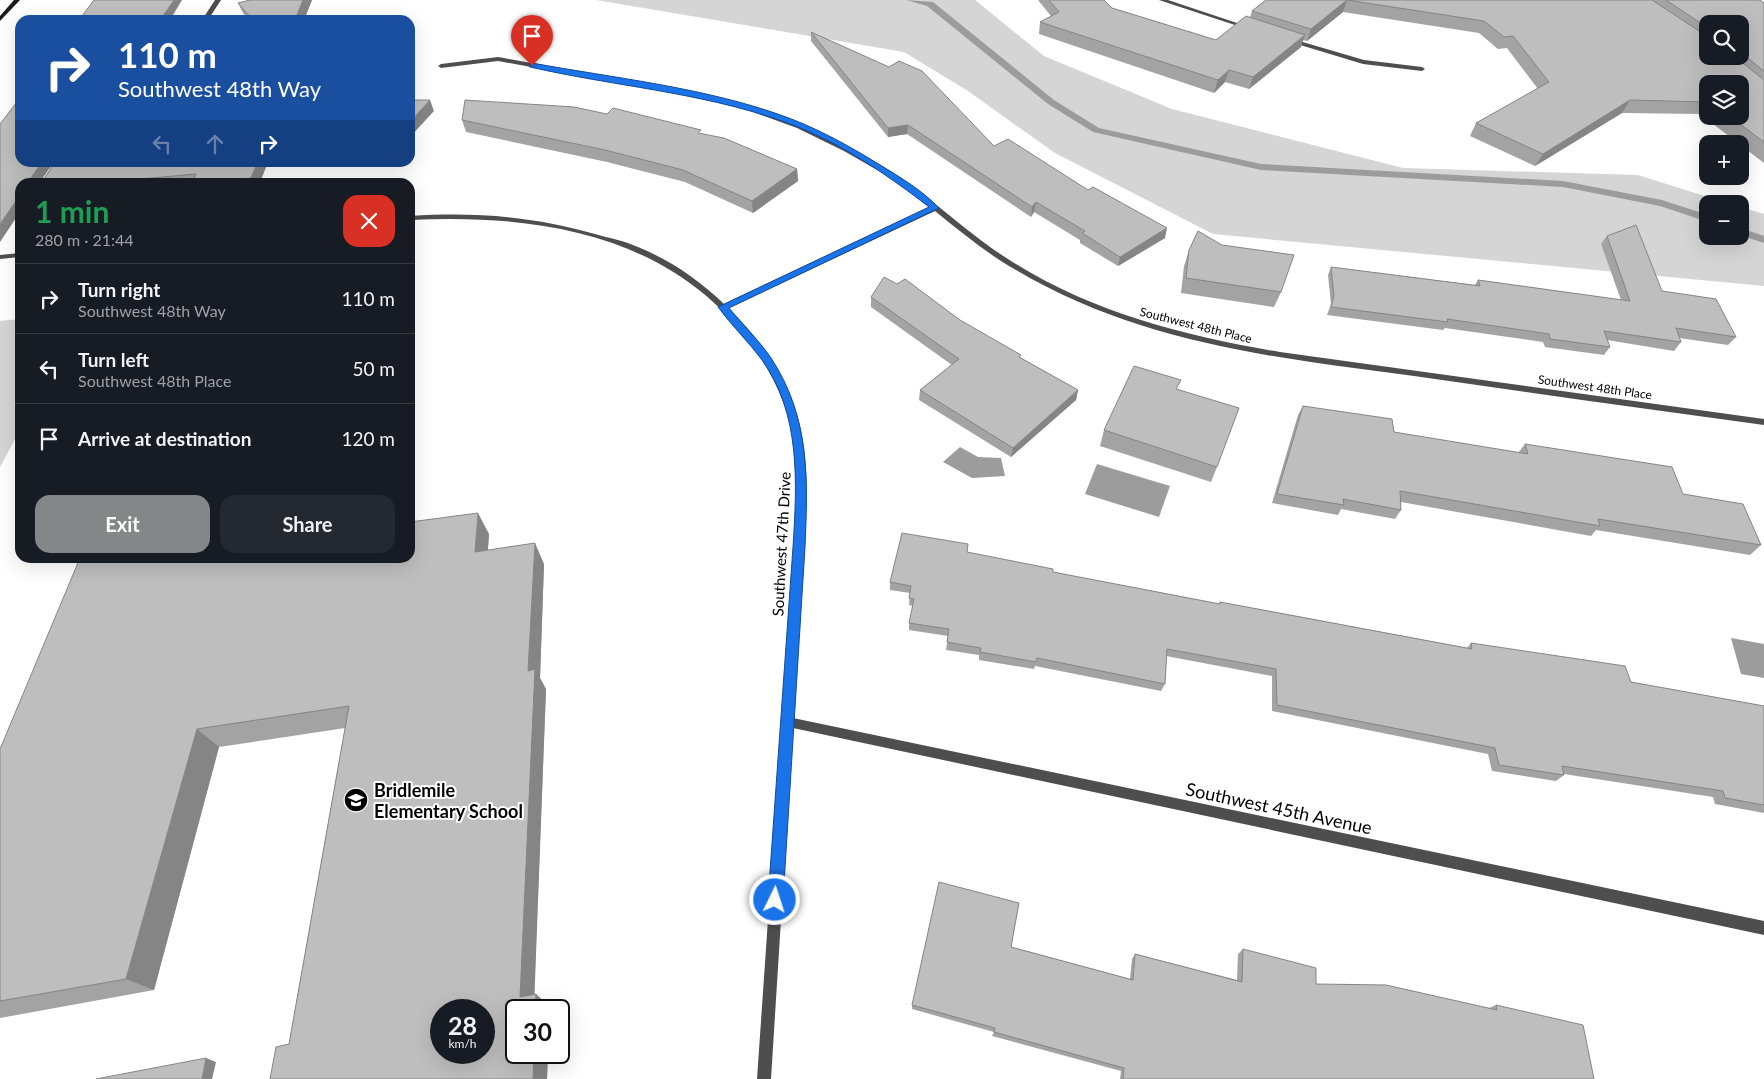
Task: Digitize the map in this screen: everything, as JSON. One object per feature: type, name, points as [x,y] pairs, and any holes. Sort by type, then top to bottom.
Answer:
[{"type":"street","points":[[0,19],[17,0]]},
{"type":"street","points":[[208,15],[218,0]]},
{"type":"street","points":[[1162,0],[1256,30]]},
{"type":"street","points":[[1284,39],[1356,60],[1422,69]]},
{"type":"street","name":"Southwest 48th Place","points":[[441,66],[498,60],[696,95],[760,111],[808,129],[842,146],[898,180],[993,253],[1022,272],[1091,305],[1170,332],[1257,351],[1764,422]]},
{"type":"street","points":[[723,307],[935,208]]},
{"type":"street","name":"Southwest 47th Drive","points":[[415,218],[470,216],[503,218],[558,227],[637,249],[666,264],[699,286],[723,307],[767,359],[784,393],[794,422],[800,452],[802,500],[764,1079]]},
{"type":"street","points":[[0,257],[15,256]]},
{"type":"street","name":"Southwest 45th Avenue","points":[[787,722],[1764,928]]},
{"type":"shaded area","points":[[596,0],[975,0],[1044,56],[1172,109],[1403,168],[1638,175],[1701,195],[1699,195],[1699,245],[1749,245],[1749,210],[1764,214],[1764,286],[1213,234],[1055,153],[968,91],[904,52]]},
{"type":"shaded area","points":[[15,320],[15,439],[0,467],[0,321]]},
{"type":"shaded area","points":[[960,447],[978,457],[1001,458],[1005,476],[972,478],[943,462]]},
{"type":"shaded area","points":[[1097,464],[1170,486],[1159,517],[1085,494]]},
{"type":"shaded area","points":[[1731,638],[1764,644],[1764,678],[1741,674]]},
{"type":"building","points":[[94,0],[174,0],[164,15],[83,15]]},
{"type":"building","points":[[250,0],[303,0],[297,15],[249,15],[238,3]]},
{"type":"building","points":[[1049,0],[1104,0],[1112,8],[1216,40],[1246,16],[1305,35],[1253,77],[1229,70],[1218,80],[1040,22],[1059,12]]},
{"type":"building","points":[[1266,0],[1347,0],[1311,29],[1252,11]]},
{"type":"building","points":[[1347,0],[1652,0],[1699,31],[1699,65],[1745,65],[1764,80],[1764,142],[1741,125],[1749,125],[1749,75],[1699,75],[1699,102],[1630,100],[1543,154],[1476,123],[1549,82],[1513,36],[1504,37],[1484,21]]},
{"type":"building","points":[[1666,0],[1760,0],[1764,3],[1764,71],[1749,59],[1749,15],[1699,15],[1699,22]]},
{"type":"building","points":[[811,32],[889,67],[899,61],[922,71],[994,146],[1008,139],[1088,190],[1093,187],[1167,228],[1120,257],[1082,233],[1085,231],[1036,202],[1032,207],[908,125],[888,128]]},
{"type":"building","points":[[415,100],[430,100],[415,116]]},
{"type":"building","points":[[465,100],[574,107],[607,114],[613,108],[701,130],[698,133],[724,138],[797,169],[752,201],[683,170],[605,150],[462,120]]},
{"type":"building","points":[[15,104],[15,167],[38,167],[31,178],[15,178],[15,202],[0,224],[0,124]]},
{"type":"building","points":[[52,167],[256,167],[251,178],[194,178],[196,174],[152,178],[45,178]]},
{"type":"building","points":[[1636,225],[1662,291],[1716,299],[1736,337],[1676,328],[1681,342],[1604,331],[1610,347],[1550,339],[1549,334],[1447,319],[1448,322],[1331,307],[1334,296],[1331,267],[1480,286],[1478,280],[1630,301],[1607,236]]},
{"type":"building","points":[[1198,231],[1222,245],[1294,255],[1281,292],[1186,278],[1189,250]]},
{"type":"building","points":[[884,277],[897,284],[905,279],[960,320],[1021,355],[1019,357],[1078,390],[1013,448],[920,390],[959,359],[871,297]]},
{"type":"building","points":[[1134,366],[1181,380],[1176,389],[1239,408],[1217,467],[1104,430]]},
{"type":"building","points":[[1303,406],[1392,419],[1394,432],[1528,454],[1525,444],[1672,467],[1683,494],[1743,504],[1761,545],[1598,519],[1600,526],[1400,491],[1401,510],[1343,499],[1344,505],[1277,494]]},
{"type":"building","points":[[478,513],[475,552],[535,543],[528,671],[535,669],[520,997],[536,994],[536,999],[505,999],[505,1064],[534,1064],[533,1079],[270,1079],[276,1047],[289,1044],[349,706],[197,729],[126,979],[0,1001],[0,749],[78,563],[415,563],[415,521]]},
{"type":"building","points":[[902,533],[968,544],[967,552],[1053,569],[1053,572],[1220,604],[1220,602],[1472,649],[1471,643],[1625,666],[1631,682],[1764,706],[1764,805],[1725,798],[1723,791],[1562,766],[1564,775],[1499,765],[1495,748],[1277,705],[1276,669],[1167,649],[1165,684],[1037,658],[1036,662],[980,652],[981,648],[947,642],[949,629],[909,623],[914,599],[909,598],[911,586],[890,582]]},
{"type":"building","points":[[939,882],[1019,903],[1011,947],[1133,980],[1135,954],[1242,982],[1243,949],[1316,968],[1316,984],[1386,985],[1497,1010],[1496,1005],[1583,1025],[1594,1079],[1123,1079],[1124,1068],[994,1032],[995,1028],[912,1005]]},
{"type":"building","points":[[206,1058],[202,1079],[96,1079]]},
{"type":"waterway","points":[[910,0],[930,4],[1051,102],[1096,130],[1261,167],[1563,184],[1662,203],[1699,216]]},
{"type":"waterway","points":[[1749,234],[1764,240]]},
{"type":"place","name":"Bridlemile Elementary School","points":[[356,800]]},
{"type":"route","points":[[532,66],[696,95],[760,111],[783,119],[808,129],[864,159],[898,180],[935,208],[723,307],[767,359],[784,393],[794,422],[800,452],[802,500],[775,900]]}]
